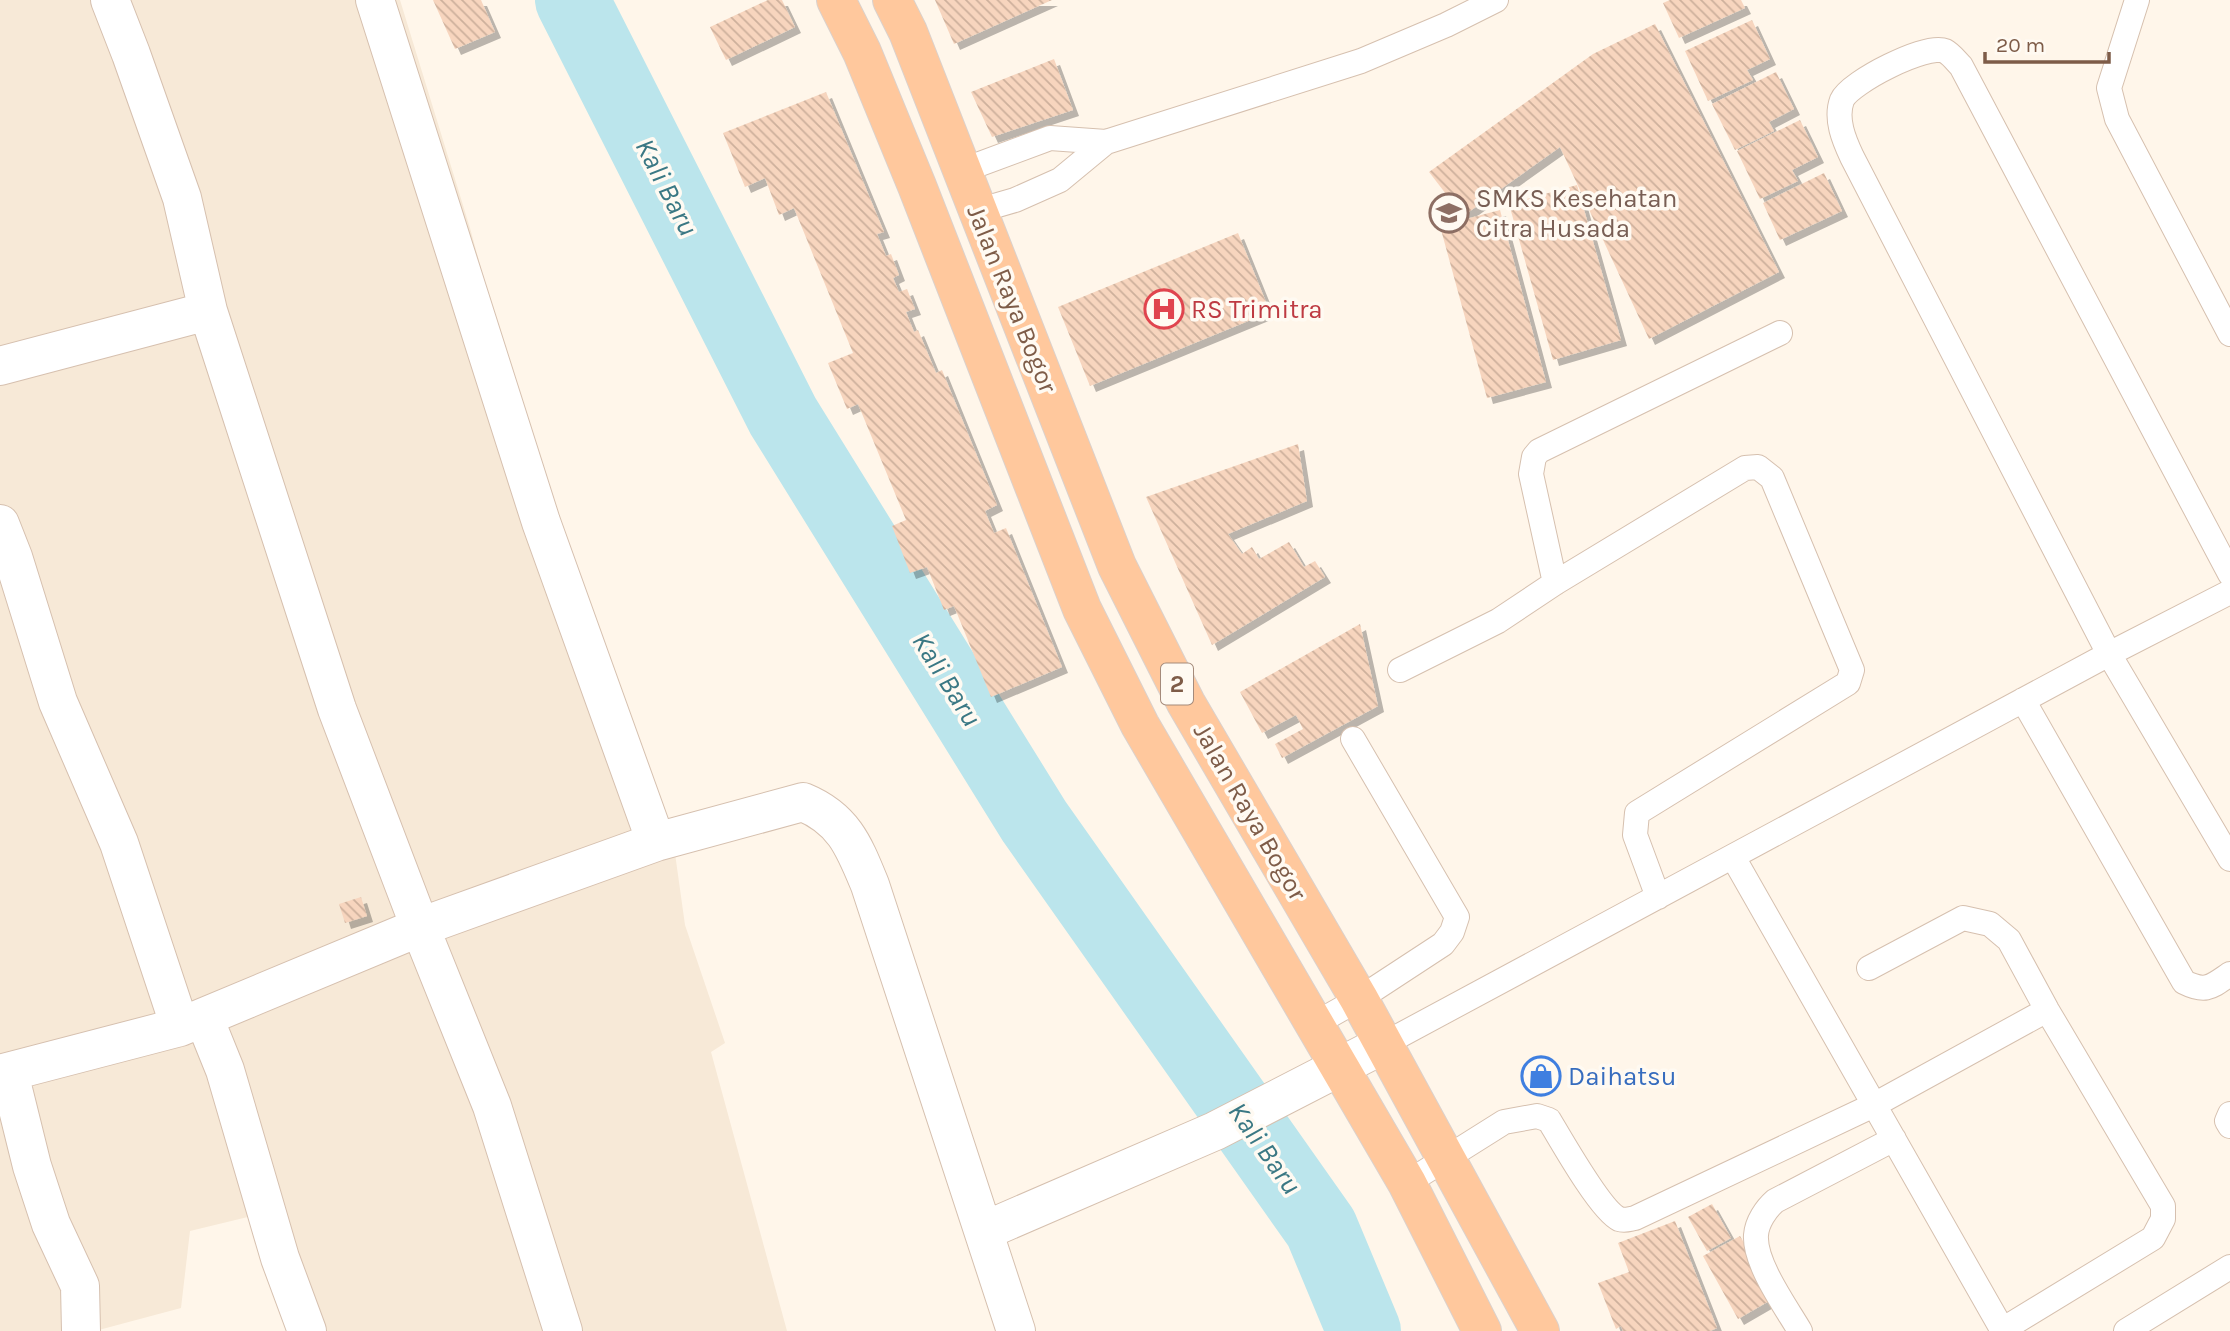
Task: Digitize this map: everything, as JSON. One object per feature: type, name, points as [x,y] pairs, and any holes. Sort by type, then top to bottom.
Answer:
[{"type":"highway","name":"Jalan Raya Bogor","points":[[836,0],[862,52],[917,186],[1082,609],[1140,725],[1407,1183],[1482,1331]]},
{"type":"highway","name":"Jalan Raya Bogor","points":[[892,0],[908,32],[1117,566],[1186,703],[1359,999],[1540,1331]]},
{"type":"highway","points":[[917,186],[961,171]]},
{"type":"highway","points":[[933,227],[977,211]]},
{"type":"street","points":[[110,0],[182,198],[208,312],[337,709],[492,1106],[563,1331]]},
{"type":"street","points":[[375,0],[541,522],[656,842]]},
{"type":"street","points":[[0,366],[208,312]]},
{"type":"street","points":[[0,524],[58,702],[119,842],[192,1023],[225,1070],[281,1258],[307,1331]]},
{"type":"street","points":[[81,1331],[80,1286],[47,1213],[5,1074],[192,1023],[420,927],[656,842],[803,802],[821,810],[837,822],[854,846],[870,885],[1016,1331]]},
{"type":"street","points":[[984,1231],[1215,1131],[1384,1044]]},
{"type":"lane","points":[[961,171],[1005,157],[1050,138],[1105,142],[1362,61],[1496,0]]},
{"type":"lane","points":[[2137,0],[2109,88],[2117,119],[2230,334]]},
{"type":"lane","points":[[2230,574],[1961,66],[1945,51],[1929,50],[1873,73],[1848,92],[1842,101],[1839,113],[1843,138],[2109,654],[2230,859]]},
{"type":"lane","points":[[977,211],[1015,200],[1060,180],[1105,142]]},
{"type":"lane","points":[[1555,583],[1531,474],[1534,457],[1539,451],[1780,333]]},
{"type":"lane","points":[[1400,670],[1498,621],[1555,583],[1745,468],[1758,467],[1772,478],[1852,670],[1848,682],[1637,813],[1635,835],[1658,897]]},
{"type":"lane","points":[[1384,1044],[2109,654],[2230,592]]},
{"type":"lane","points":[[2023,700],[2184,982],[2197,988],[2208,988],[2230,974]]},
{"type":"lane","points":[[1313,1025],[1359,999],[1443,944],[1452,932],[1457,916],[1353,739]]},
{"type":"lane","points":[[1733,857],[2003,1330],[2153,1238],[2163,1219],[2163,1206],[2159,1197],[2046,1010],[2009,940],[1990,924],[1963,918],[1869,968]]},
{"type":"lane","points":[[1407,1183],[1504,1122],[1537,1116],[1549,1120],[1602,1203],[1616,1218],[1635,1218],[1874,1105],[2046,1010]]},
{"type":"lane","points":[[2230,1114],[2227,1121],[2230,1126]]},
{"type":"lane","points":[[1800,1331],[1760,1257],[1756,1235],[1766,1209],[1774,1201],[1894,1139]]},
{"type":"lane","points":[[2126,1331],[2152,1324],[2230,1267]]},
{"type":"shaded area","points":[[0,0],[400,0],[470,228],[519,408],[672,832],[685,925],[725,1043],[711,1052],[787,1331],[292,1331],[256,1215],[190,1231],[181,1308],[95,1331],[0,1331]]},
{"type":"building","points":[[433,0],[481,0],[495,32],[455,49]]},
{"type":"building","points":[[768,0],[782,0],[795,27],[726,60],[710,27]]},
{"type":"building","points":[[935,0],[1052,0],[954,44]]},
{"type":"building","points":[[1670,0],[1741,0],[1745,8],[1679,38],[1663,3]]},
{"type":"building","points":[[1752,20],[1770,59],[1747,70],[1753,80],[1708,101],[1685,51]]},
{"type":"building","points":[[1655,24],[1779,272],[1649,339],[1560,147],[1463,216],[1429,172],[1593,54]]},
{"type":"building","points":[[1054,59],[1073,110],[992,137],[971,92]]},
{"type":"building","points":[[1776,72],[1794,109],[1769,122],[1774,131],[1735,150],[1712,104]]},
{"type":"building","points":[[826,92],[884,232],[877,234],[886,256],[891,254],[899,275],[893,278],[899,292],[907,289],[915,309],[906,312],[914,332],[918,330],[936,373],[942,370],[997,505],[985,511],[994,533],[1006,528],[1062,667],[991,697],[954,606],[944,610],[927,567],[910,573],[892,526],[906,520],[858,404],[847,409],[828,363],[853,353],[794,208],[779,215],[765,178],[745,187],[723,133]]},
{"type":"building","points":[[1800,120],[1818,157],[1792,170],[1798,181],[1760,199],[1737,151]]},
{"type":"building","points":[[1824,173],[1842,211],[1780,240],[1763,203]]},
{"type":"building","points":[[1577,185],[1621,340],[1553,360],[1509,204]]},
{"type":"building","points":[[1500,210],[1546,382],[1487,398],[1440,226]]},
{"type":"building","name":"RS Trimitra","points":[[1238,233],[1270,312],[1090,386],[1058,307]]},
{"type":"building","points":[[1298,444],[1307,501],[1228,534],[1242,554],[1252,547],[1259,559],[1289,542],[1304,567],[1315,561],[1325,577],[1212,645],[1146,497]]},
{"type":"building","points":[[1360,624],[1378,706],[1282,758],[1275,744],[1303,729],[1296,715],[1262,733],[1240,692]]},
{"type":"building","points":[[361,897],[367,916],[345,923],[339,904]]},
{"type":"building","points":[[1712,1204],[1731,1238],[1707,1251],[1688,1217]]},
{"type":"building","points":[[1675,1221],[1717,1328],[1710,1331],[1623,1331],[1621,1326],[1616,1329],[1598,1283],[1629,1272],[1618,1243]]},
{"type":"building","points":[[1740,1236],[1776,1297],[1738,1319],[1703,1256]]},
{"type":"waterway","name":"Kali Baru","points":[[572,0],[783,416],[1034,821],[1321,1228],[1364,1331]]},
{"type":"place","name":"SMKS Kesehatan Citra Husada","points":[[1449,213]]},
{"type":"place","name":"RS Trimitra","points":[[1164,309]]},
{"type":"place","name":"Daihatsu","points":[[1541,1076]]}]
